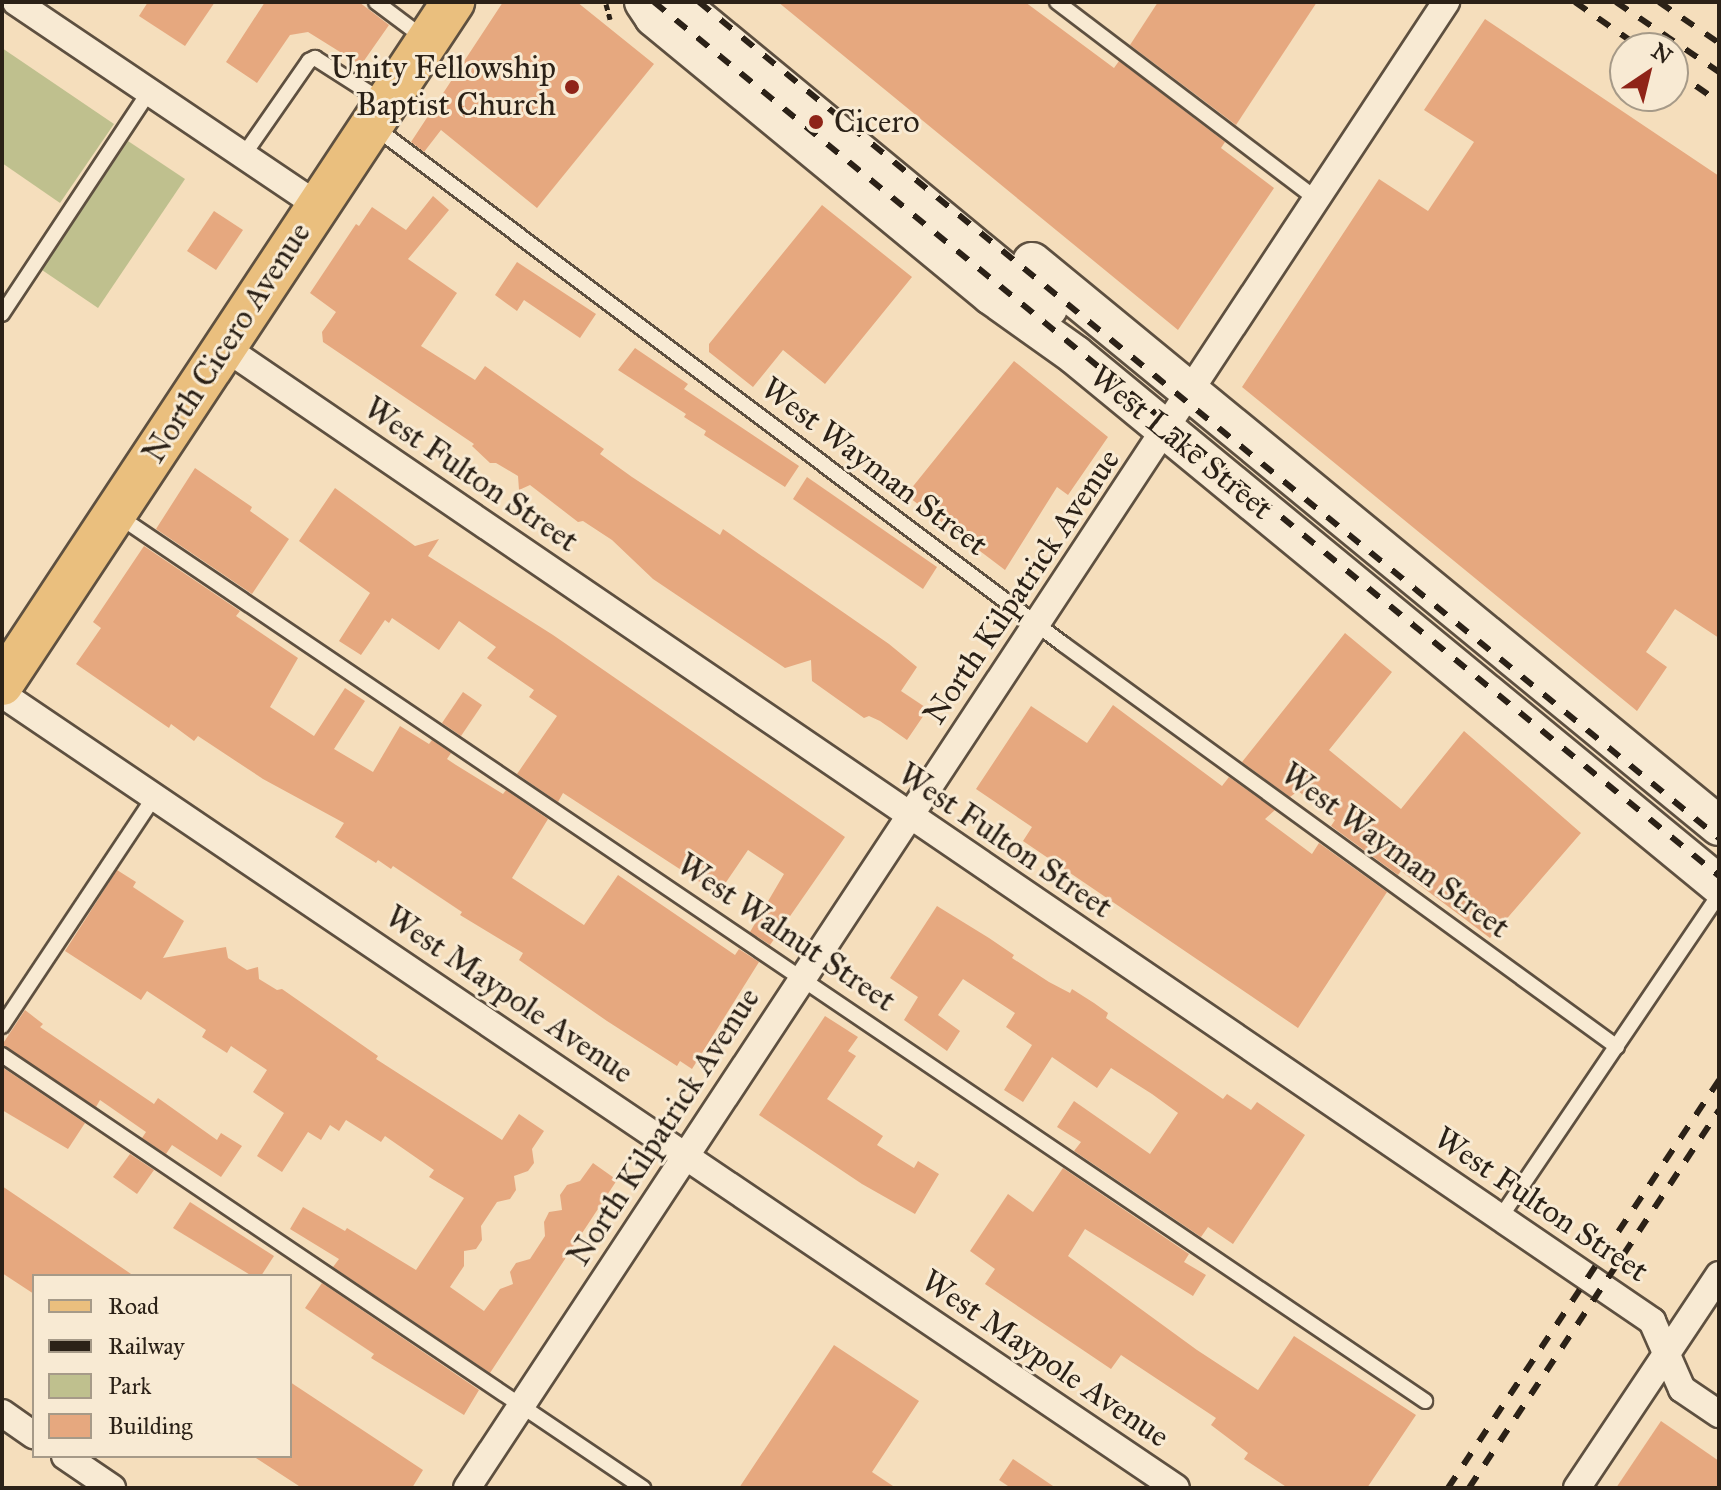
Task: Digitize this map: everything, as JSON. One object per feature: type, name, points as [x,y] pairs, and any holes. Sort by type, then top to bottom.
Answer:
[{"type":"main road","name":"North Cicero Avenue","points":[[2,684],[453,2]]},
{"type":"main road","name":"West Lake Street","points":[[644,2],[654,17],[991,295],[1075,355],[1178,412],[1719,826]]},
{"type":"main road","name":"West Lake Street","points":[[677,2],[1719,856]]},
{"type":"main road","name":"West Lake Street","points":[[716,2],[1178,412],[1719,885]]},
{"type":"street","points":[[16,2],[318,206]]},
{"type":"street","name":"North Kilpatrick Avenue","points":[[467,1488],[1446,2]]},
{"type":"street","name":"West Fulton Street","points":[[224,347],[1652,1321],[1682,1389],[1719,1414]]},
{"type":"street","name":"West Maypole Avenue","points":[[2,694],[1176,1488]]},
{"type":"street","points":[[1577,1488],[1719,1275]]},
{"type":"street","points":[[2,1413],[32,1434]]},
{"type":"street","points":[[68,1458],[112,1488]]},
{"type":"lane","points":[[376,2],[427,41]]},
{"type":"lane","points":[[1057,2],[1317,199]]},
{"type":"lane","name":"West Wayman Street","points":[[243,156],[309,61],[315,58],[378,114],[1037,625],[1617,1047]]},
{"type":"lane","points":[[2,314],[149,92]]},
{"type":"lane","name":"West Walnut Street","points":[[115,513],[1425,1401]]},
{"type":"lane","points":[[2,1026],[154,797]]},
{"type":"lane","points":[[1500,1218],[1719,895]]},
{"type":"lane","points":[[2,1055],[643,1488]]},
{"type":"path","points":[[606,4],[610,19]]},
{"type":"green space","points":[[2,48],[114,124],[60,203],[2,163]]},
{"type":"green space","points":[[128,141],[185,179],[98,308],[42,270]]},
{"type":"building","points":[[148,2],[215,2],[185,46],[139,16]]},
{"type":"building","points":[[265,2],[359,2],[389,25],[361,65],[308,32],[290,35],[257,83],[226,62]]},
{"type":"building","points":[[503,2],[577,2],[654,64],[537,208],[441,130],[424,152],[411,142]]},
{"type":"building","points":[[778,2],[1025,2],[1114,68],[1119,61],[1225,142],[1221,148],[1274,188],[1178,330]]},
{"type":"building","points":[[1158,2],[1317,2],[1236,125],[1130,45]]},
{"type":"building","points":[[1485,19],[1609,102],[1609,112],[1624,112],[1719,176],[1719,638],[1675,609],[1646,652],[1667,667],[1637,711],[1242,387],[1379,179],[1428,211],[1474,142],[1424,110]]},
{"type":"building","points":[[433,196],[449,210],[408,259],[457,293],[421,346],[475,380],[485,366],[604,449],[600,454],[632,477],[720,535],[723,529],[889,644],[917,667],[901,691],[928,709],[907,740],[880,721],[869,716],[864,718],[812,681],[811,660],[785,668],[653,579],[612,540],[583,521],[578,522],[530,485],[519,490],[518,476],[496,463],[490,463],[472,446],[474,444],[323,342],[322,332],[336,312],[310,293],[356,224],[359,226],[372,207],[406,230]]},
{"type":"building","points":[[822,205],[912,277],[825,384],[783,350],[753,387],[709,352],[709,344]]},
{"type":"building","points":[[214,211],[243,230],[216,270],[187,251]]},
{"type":"building","points":[[517,262],[596,314],[580,338],[524,300],[517,311],[495,295]]},
{"type":"building","points":[[635,348],[688,384],[684,389],[799,466],[785,487],[704,435],[706,431],[684,417],[686,414],[618,370]]},
{"type":"building","points":[[1014,361],[1108,437],[1068,495],[1057,487],[1005,570],[906,495]]},
{"type":"building","points":[[195,468],[252,507],[250,511],[289,539],[252,594],[156,529]]},
{"type":"building","points":[[807,477],[937,567],[923,589],[793,499]]},
{"type":"building","points":[[335,488],[415,546],[439,539],[428,556],[553,635],[845,837],[770,945],[750,932],[784,874],[748,850],[718,894],[563,793],[558,802],[517,774],[557,716],[529,697],[534,690],[487,658],[496,647],[459,621],[439,650],[392,618],[389,623],[385,620],[361,655],[339,641],[370,593],[299,541]]},
{"type":"building","points":[[144,546],[240,611],[236,616],[298,658],[270,707],[314,736],[345,688],[365,701],[334,749],[373,772],[400,726],[429,744],[432,740],[451,753],[447,759],[503,794],[506,790],[548,819],[512,878],[584,925],[618,875],[735,955],[739,949],[759,962],[692,1069],[680,1061],[677,1066],[607,1021],[519,960],[523,953],[460,915],[462,912],[393,866],[391,869],[378,860],[376,863],[335,837],[344,823],[263,779],[198,736],[194,741],[171,724],[169,728],[76,664],[101,628],[93,622]]},
{"type":"building","points":[[1345,633],[1392,672],[1329,750],[1401,809],[1464,731],[1581,833],[1490,938],[1401,871],[1398,875],[1331,826],[1335,820],[1298,791],[1290,797],[1242,762]]},
{"type":"building","points":[[463,692],[482,705],[461,736],[442,723]]},
{"type":"building","points":[[1113,705],[1222,786],[1229,777],[1275,810],[1265,819],[1312,854],[1319,843],[1387,892],[1298,1028],[1023,841],[1032,827],[976,789],[1031,706],[1087,743]]},
{"type":"building","points":[[117,870],[136,882],[133,887],[184,921],[163,958],[226,947],[228,958],[247,970],[258,967],[259,979],[277,990],[282,989],[378,1056],[376,1059],[502,1140],[519,1114],[544,1131],[532,1149],[534,1163],[528,1171],[514,1176],[516,1190],[510,1199],[497,1202],[481,1226],[482,1240],[476,1249],[464,1251],[464,1266],[450,1287],[484,1311],[500,1289],[513,1284],[510,1272],[516,1263],[530,1259],[545,1236],[544,1222],[549,1212],[562,1210],[560,1195],[567,1185],[580,1181],[593,1163],[617,1180],[490,1373],[333,1267],[339,1259],[290,1229],[303,1207],[345,1231],[347,1228],[416,1270],[464,1198],[429,1177],[434,1170],[385,1136],[381,1142],[346,1120],[339,1131],[330,1125],[321,1140],[308,1132],[282,1172],[257,1156],[284,1113],[253,1092],[267,1070],[231,1046],[227,1053],[202,1037],[206,1030],[147,991],[141,1000],[65,951]]},
{"type":"building","points":[[937,906],[989,938],[1014,955],[1012,958],[1049,982],[1070,993],[1072,989],[1094,1003],[1108,1013],[1106,1018],[1223,1099],[1227,1094],[1251,1110],[1257,1102],[1305,1135],[1233,1244],[1208,1227],[1201,1237],[1074,1151],[1081,1142],[1057,1127],[1074,1101],[1150,1154],[1178,1113],[1152,1094],[1111,1068],[1097,1088],[1052,1057],[1023,1102],[1004,1090],[1032,1045],[1006,1027],[1015,1013],[963,979],[938,1015],[960,1031],[947,1051],[904,1020],[918,997],[890,978]]},
{"type":"building","points":[[25,1010],[43,1024],[40,1027],[154,1104],[158,1098],[217,1140],[221,1133],[242,1146],[221,1177],[172,1145],[166,1154],[142,1138],[146,1132],[100,1100],[96,1107],[2,1045]]},
{"type":"building","points":[[825,1016],[858,1037],[848,1051],[856,1056],[827,1099],[883,1136],[877,1145],[914,1168],[918,1161],[939,1174],[915,1214],[862,1184],[759,1115]]},
{"type":"building","points":[[2,1067],[85,1123],[68,1149],[2,1110]]},
{"type":"building","points":[[130,1154],[154,1170],[137,1194],[113,1177]]},
{"type":"building","points":[[1063,1168],[1189,1254],[1184,1262],[1206,1275],[1193,1296],[1085,1229],[1068,1256],[1197,1350],[1258,1390],[1294,1336],[1416,1415],[1367,1488],[1288,1488],[1244,1459],[1248,1453],[1211,1425],[1216,1418],[1121,1355],[1111,1369],[985,1284],[995,1269],[970,1251],[1008,1194],[1033,1212]]},
{"type":"building","points":[[2,1186],[131,1274],[32,1274],[32,1293],[2,1273]]},
{"type":"building","points":[[190,1202],[274,1256],[262,1274],[249,1274],[173,1228]]},
{"type":"building","points":[[322,1283],[479,1390],[464,1415],[371,1358],[374,1354],[305,1308]]},
{"type":"building","points":[[834,1345],[919,1401],[872,1472],[896,1488],[739,1488]]},
{"type":"building","points":[[292,1383],[423,1470],[412,1488],[302,1488],[256,1458],[292,1458]]},
{"type":"building","points":[[1661,1421],[1719,1461],[1719,1488],[1616,1488]]},
{"type":"building","points":[[1013,1459],[1056,1488],[1011,1488],[999,1480]]},
{"type":"railway","points":[[654,2],[1719,876]]},
{"type":"railway","points":[[699,2],[1719,838]]},
{"type":"railway","points":[[1575,2],[1618,32]]},
{"type":"railway","points":[[1616,2],[1719,72]]},
{"type":"railway","points":[[1659,2],[1719,43]]},
{"type":"railway","points":[[1689,81],[1719,102]]},
{"type":"railway","points":[[1448,1488],[1719,1080]]},
{"type":"railway","points":[[1469,1488],[1719,1110]]},
{"type":"place","name":"Unity Fellowship Baptist Church","points":[[572,87]]},
{"type":"place","name":"Cicero","points":[[816,122]]}]
